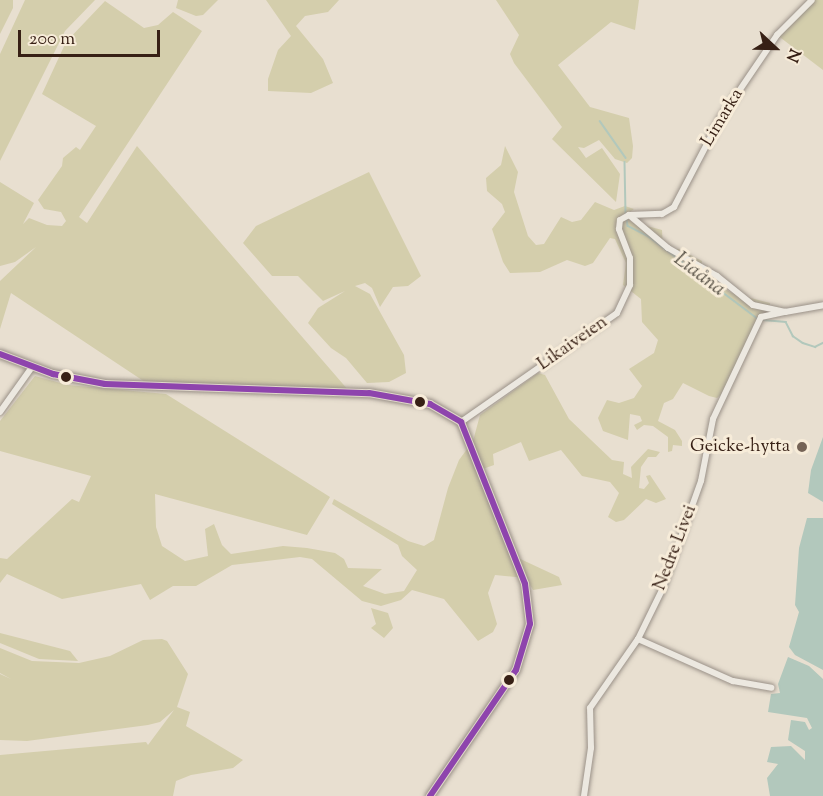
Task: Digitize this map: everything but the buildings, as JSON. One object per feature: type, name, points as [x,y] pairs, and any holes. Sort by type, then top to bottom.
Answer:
[{"type":"main road","points":[[0,354],[69,378],[121,385],[369,393],[430,405],[461,422],[525,584],[530,624],[516,670],[430,796]]},
{"type":"street","name":"Limarka","points":[[629,215],[662,213],[674,207],[720,119],[777,35],[812,0]]},
{"type":"street","points":[[629,215],[668,248],[717,276],[744,300],[785,312],[823,305]]},
{"type":"street","name":"Likaiveien","points":[[461,422],[617,313],[630,285],[630,258],[619,229],[620,220],[629,215]]},
{"type":"street","name":"Nedre Livei","points":[[584,796],[591,748],[590,708],[638,639],[668,576],[698,491],[713,419],[761,317],[785,312]]},
{"type":"street","points":[[0,411],[32,366]]},
{"type":"street","points":[[638,639],[728,679],[771,688]]},
{"type":"shaded area","points":[[0,0],[13,0],[13,8],[0,34]]},
{"type":"shaded area","points":[[25,0],[95,0],[65,31],[0,161],[0,54]]},
{"type":"shaded area","points":[[178,0],[218,0],[203,15],[196,16],[176,8]]},
{"type":"shaded area","points":[[266,0],[339,0],[328,12],[305,16],[296,26],[323,59],[333,83],[311,93],[268,91],[268,79],[278,50],[291,36]]},
{"type":"shaded area","points":[[496,0],[639,0],[635,30],[611,22],[558,65],[590,107],[629,118],[633,146],[632,158],[627,163],[615,159],[599,140],[584,148],[578,147],[586,158],[602,148],[620,174],[616,202],[552,139],[562,127],[514,63],[510,54],[519,35]]},
{"type":"shaded area","points":[[812,0],[823,0],[823,70],[777,35]]},
{"type":"shaded area","points":[[105,1],[144,28],[158,25],[173,12],[202,31],[79,217],[87,223],[137,146],[349,391],[145,382],[11,293],[0,329],[0,281],[36,247],[15,262],[0,266],[0,182],[34,203],[23,224],[29,218],[47,225],[62,226],[66,221],[61,212],[44,209],[38,200],[62,166],[63,158],[76,147],[80,150],[96,126],[42,94],[66,42]]},
{"type":"shaded area","points":[[505,146],[518,172],[514,192],[528,236],[536,245],[544,244],[561,217],[572,222],[581,220],[595,202],[614,210],[625,206],[634,209],[625,216],[632,222],[662,230],[663,250],[679,249],[702,261],[701,275],[732,293],[770,303],[770,309],[758,319],[722,394],[717,398],[709,396],[683,383],[673,399],[664,403],[658,421],[675,430],[682,441],[682,446],[673,445],[672,451],[668,452],[668,437],[653,426],[644,425],[637,430],[634,425],[642,421],[640,416],[630,414],[628,440],[603,431],[598,418],[607,400],[619,403],[634,398],[642,386],[629,369],[654,353],[658,340],[642,322],[641,299],[623,285],[626,263],[615,239],[610,238],[593,263],[585,266],[567,260],[540,272],[510,273],[503,262],[492,229],[505,212],[502,204],[487,191],[486,178],[501,165]]},
{"type":"shaded area","points":[[369,172],[421,276],[408,286],[393,287],[380,307],[372,288],[365,283],[355,286],[370,294],[404,355],[406,373],[389,382],[367,383],[346,358],[331,348],[308,323],[318,308],[345,291],[323,301],[298,276],[272,276],[243,243],[256,226]]},
{"type":"shaded area","points":[[538,373],[545,375],[569,419],[612,460],[624,462],[623,474],[632,478],[631,467],[648,449],[660,452],[656,457],[648,457],[641,467],[639,488],[644,489],[649,483],[646,476],[650,475],[666,499],[656,503],[646,499],[624,520],[616,522],[608,517],[619,493],[610,482],[582,476],[561,450],[529,461],[521,442],[493,454],[494,465],[480,470],[514,556],[559,577],[562,585],[533,590],[526,578],[495,575],[488,593],[497,624],[493,632],[478,641],[444,599],[412,590],[401,600],[381,606],[362,601],[312,559],[300,557],[232,565],[196,586],[173,586],[150,600],[141,584],[62,599],[7,574],[0,583],[0,558],[7,559],[72,499],[79,502],[91,476],[0,451],[0,421],[35,376],[68,385],[166,394],[330,497],[307,535],[155,494],[156,527],[162,546],[185,561],[208,556],[205,529],[214,524],[222,545],[231,554],[283,546],[307,548],[335,553],[344,559],[348,568],[382,569],[363,586],[385,594],[404,591],[417,570],[402,556],[398,545],[332,504],[334,499],[408,541],[424,546],[434,540],[448,488],[459,460],[473,441],[480,415]]},
{"type":"shaded area","points":[[823,437],[823,502],[808,493],[811,470]]},
{"type":"shaded area","points":[[807,518],[823,518],[823,670],[795,655],[789,647],[799,612],[795,605],[799,548]]},
{"type":"shaded area","points":[[371,608],[388,613],[393,628],[384,638],[371,628],[376,624]]},
{"type":"shaded area","points":[[0,633],[70,651],[78,661],[39,659],[0,643]]},
{"type":"shaded area","points":[[143,640],[167,641],[188,674],[177,707],[190,712],[186,726],[243,760],[233,768],[191,775],[176,781],[173,796],[0,796],[0,755],[146,742],[148,745],[174,710],[160,722],[148,725],[27,741],[0,740],[0,674],[11,679],[0,673],[0,648],[32,661],[79,663],[110,656]]},
{"type":"shaded area","points":[[788,657],[809,666],[823,679],[823,796],[770,796],[767,778],[778,764],[767,762],[771,747],[791,746],[805,760],[805,751],[788,740],[791,720],[805,722],[809,730],[812,728],[807,718],[768,712],[771,694],[780,693],[778,684]]},
{"type":"waterway","name":"Liaåna","points":[[600,121],[626,158]]},
{"type":"waterway","name":"Liaåna","points":[[625,162],[626,213]]},
{"type":"waterway","name":"Liaåna","points":[[627,218],[628,226],[648,236],[758,319]]},
{"type":"waterway","name":"Liaåna","points":[[763,320],[786,322],[793,336],[803,343],[815,347],[823,343]]},
{"type":"transit line","points":[[0,354],[53,374],[105,384],[369,393],[430,404],[461,422],[525,584],[530,624],[516,670],[430,796]]},
{"type":"place","name":"Geicke-hytta","points":[[802,447]]}]
